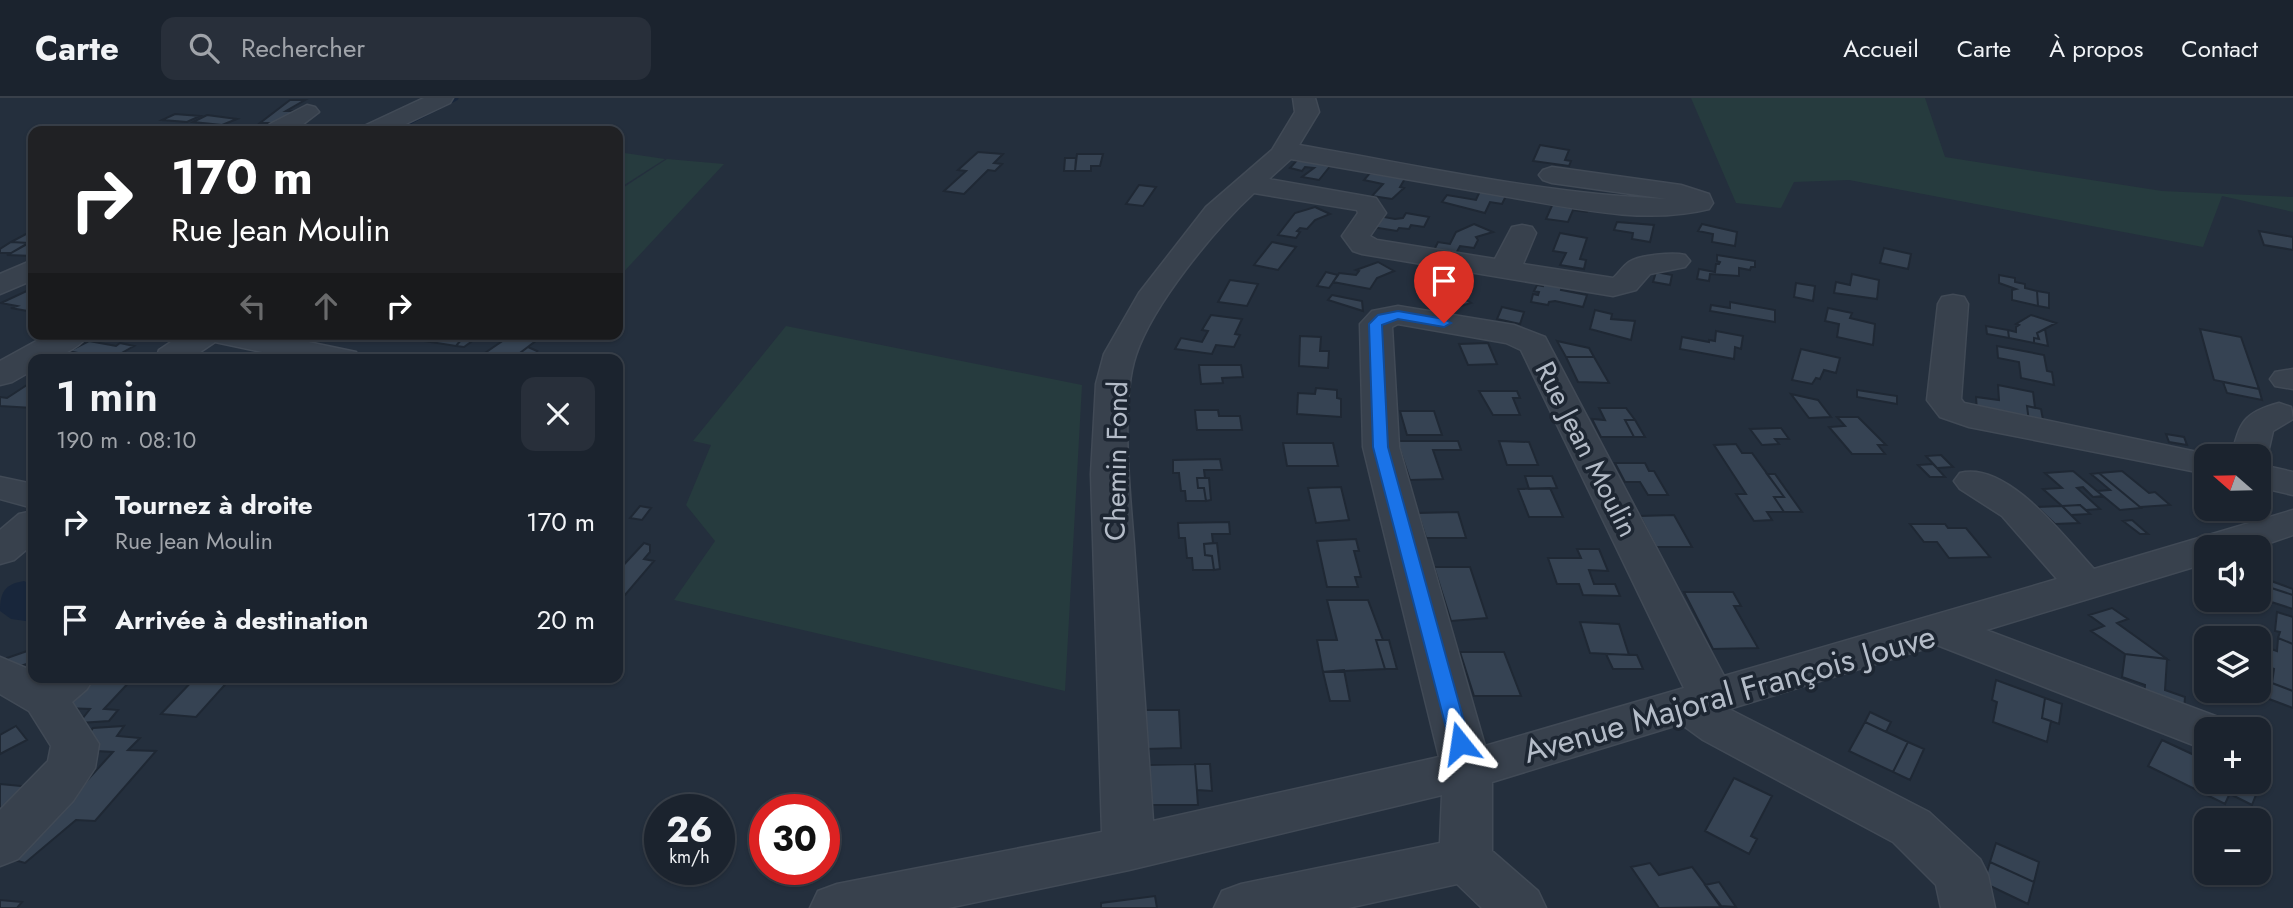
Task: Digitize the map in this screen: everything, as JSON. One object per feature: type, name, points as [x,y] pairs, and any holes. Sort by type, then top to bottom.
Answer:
[{"type":"street","points":[[383,126],[442,98]]},
{"type":"street","name":"Chemin Fond","points":[[1129,848],[1110,474],[1113,384],[1120,354],[1150,299],[1216,213],[1284,150],[1307,111],[1304,98]]},
{"type":"street","points":[[1284,150],[1550,196],[1620,205],[1667,207],[1696,206],[1700,203],[1700,200],[1682,193],[1552,175]]},
{"type":"street","points":[[1249,184],[1367,204],[1371,213],[1356,236],[1363,245],[1372,248],[1613,287],[1625,284],[1640,267],[1675,261]]},
{"type":"street","points":[[1505,270],[1522,233]]},
{"type":"street","points":[[0,285],[28,271]]},
{"type":"street","points":[[1953,304],[1944,400],[1952,410],[1969,416],[2194,460]]},
{"type":"street","name":"Rue Jean Moulin","points":[[1467,770],[1381,447],[1376,324],[1383,318],[1398,315],[1424,319],[1514,335],[1534,344],[1700,701]]},
{"type":"street","points":[[37,354],[62,340]]},
{"type":"street","points":[[175,354],[196,340]]},
{"type":"street","points":[[251,340],[320,354]]},
{"type":"street","points":[[0,375],[28,359]]},
{"type":"street","points":[[2252,444],[2256,425],[2279,414]]},
{"type":"street","points":[[2272,478],[2293,484]]},
{"type":"street","points":[[1973,481],[2016,509],[2087,587]]},
{"type":"street","name":"Avenue Majoral François Jouve","points":[[2253,535],[2293,522]]},
{"type":"street","points":[[0,551],[28,527]]},
{"type":"street","name":"Avenue Majoral François Jouve","points":[[856,906],[1129,848],[1467,770],[2194,554]]},
{"type":"street","points":[[1941,630],[2194,727]]},
{"type":"street","points":[[0,673],[28,680]]},
{"type":"street","points":[[0,844],[71,768],[75,744],[58,688],[39,683]]},
{"type":"street","points":[[1700,701],[1720,727],[1911,827],[1962,874],[1968,908]]},
{"type":"street","points":[[1467,770],[1466,860],[1519,908]]},
{"type":"street","points":[[1241,908],[1466,860]]},
{"type":"green space","points":[[1691,98],[1925,98],[1945,157],[2162,191],[2293,197],[2293,212],[2222,196],[2203,247],[1849,180],[1794,182],[1781,208],[1736,203]]},
{"type":"green space","points":[[623,153],[665,159],[623,186]]},
{"type":"green space","points":[[667,159],[724,164],[623,273],[623,188]]},
{"type":"green space","points":[[786,326],[1082,385],[1065,691],[674,600],[715,541],[686,505],[711,445],[693,441]]},
{"type":"water","points":[[28,583],[28,621],[11,619],[0,611],[4,590],[12,584]]},
{"type":"building","points":[[290,100],[305,100],[286,111],[294,111],[278,123],[260,123]]},
{"type":"building","points":[[175,114],[200,116],[187,122],[162,120]]},
{"type":"building","points":[[207,115],[237,119],[222,125],[193,122]]},
{"type":"building","points":[[1540,145],[1569,150],[1565,160],[1571,161],[1569,166],[1533,161]]},
{"type":"building","points":[[978,152],[1003,154],[994,163],[1002,164],[995,171],[988,170],[964,194],[944,191],[966,171],[958,170]]},
{"type":"building","points":[[1077,154],[1103,154],[1100,166],[1091,166],[1091,171],[1075,171]]},
{"type":"building","points":[[1065,158],[1076,158],[1075,171],[1064,171]]},
{"type":"building","points":[[1298,159],[1331,165],[1319,180],[1302,177],[1314,168],[1305,167],[1302,171],[1290,168]]},
{"type":"building","points":[[1370,173],[1406,177],[1400,187],[1404,188],[1392,199],[1372,196],[1383,184],[1364,180]]},
{"type":"building","points":[[1139,185],[1156,187],[1143,206],[1126,204]]},
{"type":"building","points":[[1480,191],[1506,196],[1502,204],[1490,202],[1485,213],[1442,202],[1447,195],[1476,200]]},
{"type":"building","points":[[1554,201],[1589,207],[1587,212],[1573,210],[1568,222],[1546,219]]},
{"type":"building","points":[[1315,207],[1330,214],[1315,220],[1307,229],[1300,228],[1296,238],[1278,235],[1295,213]]},
{"type":"building","points":[[1406,213],[1429,217],[1424,227],[1411,225],[1409,229],[1399,228],[1397,231],[1372,227],[1379,216],[1395,219],[1403,218]]},
{"type":"building","points":[[1617,222],[1654,225],[1650,242],[1632,239],[1633,233],[1614,230]]},
{"type":"building","points":[[1474,224],[1493,232],[1476,237],[1478,240],[1474,248],[1460,246],[1454,257],[1432,254],[1438,242],[1450,244],[1456,232]]},
{"type":"building","points":[[1702,224],[1737,232],[1735,246],[1712,242],[1713,234],[1698,231]]},
{"type":"building","points":[[2259,231],[2293,237],[2293,250],[2264,245]]},
{"type":"building","points":[[1560,233],[1587,238],[1580,259],[1586,260],[1584,269],[1560,265],[1566,253],[1553,251]]},
{"type":"building","points":[[26,234],[28,234],[28,243],[11,242]]},
{"type":"building","points":[[11,242],[28,243],[11,253],[0,253],[0,249]]},
{"type":"building","points":[[1272,242],[1296,247],[1278,270],[1254,265]]},
{"type":"building","points":[[28,243],[28,256],[7,255]]},
{"type":"building","points":[[1884,248],[1911,254],[1908,269],[1880,263]]},
{"type":"building","points":[[1717,255],[1755,261],[1755,267],[1750,270],[1739,268],[1739,276],[1710,274],[1709,281],[1697,279],[1699,269],[1715,272],[1716,264],[1720,262],[1717,261]]},
{"type":"building","points":[[1378,262],[1394,271],[1377,278],[1370,289],[1333,282],[1339,273],[1356,275],[1359,271],[1356,270]]},
{"type":"building","points":[[1326,272],[1338,275],[1329,288],[1317,286]]},
{"type":"building","points":[[1435,272],[1457,276],[1453,292],[1471,303],[1451,309],[1425,292]]},
{"type":"building","points":[[1656,272],[1672,275],[1670,285],[1653,282]]},
{"type":"building","points":[[1852,274],[1879,280],[1877,299],[1834,293],[1836,282],[1850,285]]},
{"type":"building","points":[[1999,275],[2015,278],[2015,282],[2025,284],[2025,288],[2037,291],[2038,306],[2012,300],[2012,290],[2016,289],[1999,283]]},
{"type":"building","points":[[1230,280],[1258,284],[1247,306],[1218,302]]},
{"type":"building","points":[[1545,280],[1563,283],[1561,290],[1587,295],[1583,307],[1555,301],[1549,302],[1548,305],[1531,302],[1533,294],[1538,295],[1539,292],[1534,291],[1537,285],[1543,286]]},
{"type":"building","points":[[1796,283],[1815,286],[1813,301],[1794,297]]},
{"type":"building","points":[[28,290],[28,311],[1,303]]},
{"type":"building","points":[[2037,291],[2049,293],[2049,308],[2038,306]]},
{"type":"building","points":[[1332,295],[1362,301],[1363,311],[1328,300]]},
{"type":"building","points":[[1730,302],[1775,310],[1775,322],[1710,311],[1711,305],[1730,308]]},
{"type":"building","points":[[1502,307],[1524,312],[1520,324],[1497,319]]},
{"type":"building","points":[[1828,308],[1852,313],[1850,318],[1875,324],[1873,345],[1837,337],[1839,324],[1825,321]]},
{"type":"building","points":[[1595,310],[1612,314],[1611,319],[1635,321],[1631,340],[1590,329]]},
{"type":"building","points":[[1211,315],[1242,319],[1235,334],[1240,335],[1234,347],[1216,345],[1212,354],[1175,349],[1181,338],[1202,342],[1208,331],[1202,330]]},
{"type":"building","points":[[2031,315],[2056,323],[2037,333],[2039,339],[2034,338],[2034,343],[2009,338],[2008,330],[2016,332],[2019,325],[2016,324]]},
{"type":"building","points":[[1986,326],[2008,330],[2009,338],[1987,334]]},
{"type":"building","points":[[2045,329],[2048,346],[2034,343],[2034,338],[2039,339],[2037,333]]},
{"type":"building","points":[[2200,329],[2241,337],[2259,389],[2214,380]]},
{"type":"building","points":[[1716,331],[1743,336],[1741,349],[1735,347],[1734,359],[1680,349],[1682,337],[1715,341]]},
{"type":"building","points":[[1300,336],[1321,337],[1320,351],[1329,351],[1328,368],[1299,366]]},
{"type":"building","points":[[425,340],[461,340],[456,346]]},
{"type":"building","points":[[461,340],[474,340],[464,347],[456,346]]},
{"type":"building","points":[[504,340],[537,340],[519,354],[483,354]]},
{"type":"building","points":[[89,341],[134,346],[120,354],[82,354],[69,351]]},
{"type":"building","points":[[1557,341],[1589,348],[1594,357],[1566,357]]},
{"type":"building","points":[[1488,343],[1497,364],[1468,365],[1459,344]]},
{"type":"building","points":[[1997,346],[2044,355],[2047,371],[2052,372],[2054,385],[2021,378],[2019,362],[1998,358]]},
{"type":"building","points":[[528,347],[537,351],[533,354],[519,354]]},
{"type":"building","points":[[1801,349],[1840,358],[1836,373],[1824,370],[1820,379],[1816,378],[1812,384],[1792,380]]},
{"type":"building","points":[[1566,357],[1594,357],[1609,383],[1578,382]]},
{"type":"building","points":[[1199,365],[1241,365],[1243,377],[1222,378],[1223,383],[1201,384]]},
{"type":"building","points":[[2223,382],[2259,389],[2262,400],[2227,393]]},
{"type":"building","points":[[28,384],[28,408],[0,406],[0,397],[7,398]]},
{"type":"building","points":[[1998,385],[2033,392],[2035,408],[2027,406],[2029,422],[1977,411],[1976,397],[1999,400]]},
{"type":"building","points":[[1316,388],[1337,390],[1337,398],[1341,399],[1341,417],[1297,414],[1298,393],[1315,394]]},
{"type":"building","points":[[1857,390],[1897,396],[1897,404],[1857,397]]},
{"type":"building","points":[[1479,391],[1517,391],[1520,398],[1513,398],[1520,415],[1493,415]]},
{"type":"building","points":[[1791,394],[1818,400],[1831,417],[1809,418]]},
{"type":"building","points":[[2027,406],[2041,409],[2044,425],[2029,422]]},
{"type":"building","points":[[1599,408],[1626,408],[1635,420],[1625,420],[1634,437],[1601,437],[1592,419],[1605,420]]},
{"type":"building","points":[[1195,410],[1218,410],[1219,416],[1240,416],[1242,430],[1197,430]]},
{"type":"building","points":[[1400,411],[1434,411],[1442,435],[1407,435]]},
{"type":"building","points":[[1837,417],[1858,417],[1886,445],[1878,445],[1885,454],[1852,454],[1829,427],[1845,426]]},
{"type":"building","points":[[1625,420],[1635,420],[1645,437],[1634,437]]},
{"type":"building","points":[[1781,428],[1789,439],[1775,439],[1779,444],[1762,445],[1750,429]]},
{"type":"building","points":[[2166,434],[2184,437],[2187,445],[2169,442]]},
{"type":"building","points":[[1397,441],[1458,441],[1461,450],[1433,450],[1443,479],[1410,480]]},
{"type":"building","points":[[1499,441],[1529,442],[1538,465],[1507,465]]},
{"type":"building","points":[[1283,443],[1333,443],[1338,466],[1287,466]]},
{"type":"building","points":[[1736,444],[1742,453],[1752,453],[1784,497],[1774,497],[1784,512],[1767,512],[1772,520],[1754,521],[1736,494],[1746,494],[1714,445]]},
{"type":"building","points":[[1941,455],[1953,467],[1937,468],[1926,456]]},
{"type":"building","points":[[1220,459],[1222,470],[1204,470],[1205,478],[1197,478],[1198,488],[1204,488],[1206,501],[1186,501],[1185,491],[1181,491],[1179,473],[1173,473],[1173,460]]},
{"type":"building","points":[[1615,463],[1645,463],[1649,471],[1654,471],[1668,495],[1648,495],[1640,482],[1625,482]]},
{"type":"building","points":[[1933,464],[1945,477],[1930,477],[1918,465]]},
{"type":"building","points":[[2073,471],[2103,496],[2093,497],[2083,487],[2077,488],[2100,509],[2086,510],[2080,505],[2062,506],[2043,489],[2062,488],[2045,473]]},
{"type":"building","points":[[2122,471],[2149,493],[2155,492],[2170,505],[2140,507],[2099,473]]},
{"type":"building","points":[[2099,473],[2141,508],[2120,510],[2097,491],[2110,490],[2091,474]]},
{"type":"building","points":[[1767,474],[1775,474],[1802,512],[1784,512],[1774,497],[1784,497]]},
{"type":"building","points":[[1525,476],[1552,476],[1557,488],[1529,489]]},
{"type":"building","points":[[1197,478],[1209,478],[1211,500],[1206,501],[1204,488],[1198,488]]},
{"type":"building","points":[[1341,487],[1349,520],[1316,523],[1308,488]]},
{"type":"building","points":[[1550,488],[1563,517],[1529,517],[1518,489]]},
{"type":"building","points":[[2080,505],[2090,514],[2071,515],[2062,506]]},
{"type":"building","points":[[640,506],[651,508],[642,520],[630,518]]},
{"type":"building","points":[[2062,506],[2079,523],[2055,524],[2037,507]]},
{"type":"building","points":[[1458,512],[1466,538],[1426,538],[1418,513]]},
{"type":"building","points":[[1674,515],[1692,547],[1656,547],[1640,516]]},
{"type":"building","points":[[2132,520],[2148,534],[2140,534],[2123,521]]},
{"type":"building","points":[[1229,522],[1230,534],[1212,534],[1213,543],[1204,544],[1205,555],[1212,556],[1214,570],[1193,570],[1192,558],[1187,558],[1185,538],[1179,538],[1178,523]]},
{"type":"building","points":[[1910,524],[1945,524],[1948,528],[1966,528],[1990,557],[1949,558],[1937,542],[1924,542]]},
{"type":"building","points":[[1356,539],[1359,551],[1354,551],[1361,577],[1355,577],[1358,587],[1327,587],[1317,541]]},
{"type":"building","points":[[644,543],[650,545],[650,552],[644,559],[654,561],[625,595],[623,566]]},
{"type":"building","points":[[1217,543],[1220,569],[1214,570],[1212,556],[1205,555],[1204,544]]},
{"type":"building","points":[[1577,549],[1599,549],[1608,571],[1589,570],[1594,584],[1615,584],[1620,596],[1583,595],[1579,584],[1557,584],[1548,558],[1581,558]]},
{"type":"building","points":[[1434,567],[1470,567],[1487,618],[1451,621]]},
{"type":"building","points":[[2271,581],[2293,589],[2293,595],[2271,588]]},
{"type":"building","points":[[2271,588],[2293,595],[2293,609],[2271,602]]},
{"type":"building","points":[[1684,592],[1733,592],[1741,606],[1734,606],[1758,648],[1713,649]]},
{"type":"building","points":[[1327,600],[1368,600],[1383,640],[1376,640],[1385,669],[1323,672],[1317,640],[1337,640]]},
{"type":"building","points":[[2112,608],[2128,619],[2117,623],[2167,659],[2125,654],[2091,631],[2104,626],[2089,615]]},
{"type":"building","points":[[2277,612],[2293,617],[2293,644],[2278,638],[2280,632],[2275,631]]},
{"type":"building","points":[[1580,622],[1619,624],[1629,655],[1590,653]]},
{"type":"building","points":[[2278,638],[2293,644],[2293,691],[2272,683],[2274,669],[2271,668],[2271,649],[2277,651]]},
{"type":"building","points":[[1376,640],[1389,640],[1397,669],[1385,669]]},
{"type":"building","points":[[28,651],[28,664],[8,670],[7,658]]},
{"type":"building","points":[[1460,652],[1504,652],[1521,696],[1474,696]]},
{"type":"building","points":[[1606,654],[1637,655],[1643,669],[1613,669]]},
{"type":"building","points":[[2125,654],[2167,659],[2165,690],[2185,697],[2184,710],[2144,696],[2145,685],[2122,677]]},
{"type":"building","points":[[1344,670],[1350,701],[1330,701],[1323,672]]},
{"type":"building","points":[[1996,680],[2045,698],[2042,718],[2051,721],[2047,742],[1993,722],[1997,702],[1992,700]]},
{"type":"building","points":[[87,683],[128,683],[104,709],[118,710],[109,721],[79,723],[90,709],[63,708]]},
{"type":"building","points":[[190,683],[227,683],[196,717],[161,714]]},
{"type":"building","points":[[2272,683],[2293,691],[2293,708],[2271,700]]},
{"type":"building","points":[[2045,698],[2062,704],[2059,724],[2042,718]]},
{"type":"building","points":[[1144,710],[1179,710],[1181,748],[1145,749]]},
{"type":"building","points":[[1870,712],[1891,722],[1886,732],[1865,722]]},
{"type":"building","points":[[1865,722],[1908,742],[1893,772],[1849,751]]},
{"type":"building","points":[[16,726],[27,740],[0,754],[0,735]]},
{"type":"building","points":[[124,726],[117,736],[140,738],[128,750],[156,751],[95,821],[76,820],[25,863],[0,856],[52,819],[113,752],[78,750],[93,728]]},
{"type":"building","points":[[2162,740],[2194,755],[2194,789],[2148,766]]},
{"type":"building","points":[[1908,742],[1924,749],[1910,780],[1893,772]]},
{"type":"building","points":[[1195,764],[1198,805],[1146,805],[1145,765]]},
{"type":"building","points":[[1195,764],[1210,764],[1212,791],[1197,790]]},
{"type":"building","points":[[1734,778],[1772,796],[1751,836],[1757,839],[1749,854],[1705,831]]},
{"type":"building","points":[[0,784],[42,788],[0,828]]},
{"type":"building","points":[[2205,794],[2230,794],[2225,804]]},
{"type":"building","points":[[2230,794],[2256,794],[2252,805]]},
{"type":"building","points":[[1996,843],[2039,862],[2034,882],[1990,862]]},
{"type":"building","points":[[1990,862],[2034,882],[2028,904],[1984,883]]},
{"type":"building","points":[[1650,863],[1659,875],[1692,867],[1722,907],[1659,908],[1631,867]]},
{"type":"building","points":[[1719,882],[1736,907],[1720,906],[1705,885]]},
{"type":"building","points":[[1155,896],[1157,908],[1101,908],[1101,903]]},
{"type":"building","points":[[0,900],[22,902],[17,908],[0,908]]},
{"type":"waterway","points":[[402,126],[456,98]]},
{"type":"route","points":[[1444,323],[1398,315],[1383,318],[1376,324],[1381,447],[1460,743]]}]
